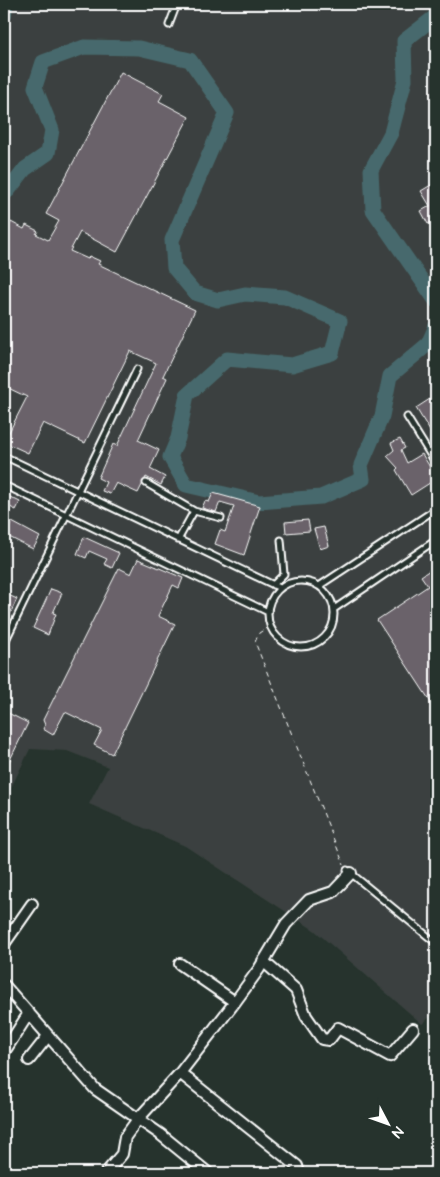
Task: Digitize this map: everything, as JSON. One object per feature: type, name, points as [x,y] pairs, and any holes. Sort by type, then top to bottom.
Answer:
[{"type":"street","points":[[106,1173],[122,1154],[125,1137],[138,1119],[180,1073],[235,1002],[263,962],[278,935],[309,900],[333,892],[349,871]]},
{"type":"street","points":[[4,944],[32,904]]},
{"type":"street","points":[[263,962],[296,990],[306,1016],[322,1039],[329,1040],[338,1028],[390,1056],[413,1029]]},
{"type":"street","points":[[180,964],[235,1002]]},
{"type":"street","points":[[4,985],[95,1089],[160,1134],[208,1173]]},
{"type":"street","points":[[4,1052],[29,1013]]},
{"type":"street","points":[[29,1060],[48,1036]]},
{"type":"street","points":[[180,1073],[297,1166],[299,1173]]},
{"type":"lane","points":[[169,25],[177,4]]},
{"type":"lane","points":[[436,350],[436,355]]},
{"type":"lane","points":[[4,644],[137,369]]},
{"type":"lane","points":[[407,417],[436,464]]},
{"type":"lane","points":[[4,456],[280,588]]},
{"type":"lane","points":[[146,483],[194,511],[221,518]]},
{"type":"lane","points":[[4,485],[268,612]]},
{"type":"lane","points":[[319,586],[436,509]]},
{"type":"lane","points":[[178,540],[194,511]]},
{"type":"lane","points":[[273,585],[284,574],[281,540]]},
{"type":"lane","points":[[334,609],[436,540]]},
{"type":"lane","points":[[306,581],[319,586],[329,596],[334,609],[333,623],[326,635],[315,644],[302,647],[288,645],[277,637],[270,626],[268,612],[271,599],[280,588],[292,582],[306,581]]},
{"type":"lane","points":[[349,871],[436,943]]},
{"type":"path","points":[[270,626],[259,633],[255,642],[349,871]]},
{"type":"shaded area","points":[[4,4],[436,4],[436,1012],[422,1024],[314,930],[185,846],[89,804],[108,767],[67,751],[30,749],[7,796],[4,794]]},
{"type":"building","points":[[121,72],[163,94],[159,101],[189,117],[117,252],[80,232],[70,251],[88,259],[89,256],[100,261],[98,264],[195,310],[163,376],[167,378],[138,440],[159,450],[150,469],[165,477],[161,485],[146,477],[138,493],[116,483],[110,494],[102,491],[106,482],[98,478],[113,444],[117,446],[156,363],[130,351],[85,443],[43,423],[28,453],[4,442],[27,397],[4,386],[4,226],[8,228],[11,222],[24,229],[26,225],[38,231],[36,234],[48,240],[59,221],[46,214]]},
{"type":"building","points":[[436,182],[436,219],[428,224],[421,211],[430,206],[421,191]]},
{"type":"building","points":[[433,397],[436,402],[436,441],[416,408]]},
{"type":"building","points":[[400,439],[405,448],[401,450],[407,463],[422,454],[436,477],[436,479],[411,495],[396,470],[398,468],[387,456],[394,450],[391,443]]},
{"type":"building","points":[[213,493],[260,506],[244,555],[215,544],[220,530],[225,532],[234,506],[220,502],[216,512],[202,508],[205,501],[209,502]]},
{"type":"building","points":[[4,494],[20,502],[16,510],[4,504]]},
{"type":"building","points":[[308,520],[310,531],[286,533],[285,522]]},
{"type":"building","points":[[12,522],[40,537],[33,549],[5,535]]},
{"type":"building","points":[[324,527],[329,546],[320,549],[314,529]]},
{"type":"building","points":[[84,537],[119,553],[112,568],[104,564],[107,559],[89,551],[86,558],[77,554]]},
{"type":"building","points":[[138,559],[183,578],[179,588],[173,585],[158,616],[175,624],[112,754],[94,745],[102,730],[65,712],[53,735],[43,729],[45,725],[43,720],[119,568],[131,574]]},
{"type":"building","points":[[436,566],[436,710],[377,620],[428,586],[421,576]]},
{"type":"building","points":[[51,589],[62,593],[53,613],[56,614],[48,635],[33,628]]},
{"type":"building","points":[[4,593],[17,599],[4,627]]},
{"type":"building","points":[[4,711],[28,723],[4,772]]},
{"type":"waterway","points":[[4,16],[6,4]]},
{"type":"waterway","points":[[436,16],[404,41],[405,80],[391,133],[371,170],[373,210],[436,301]]},
{"type":"waterway","points":[[4,191],[8,191],[25,169],[48,153],[52,130],[35,87],[43,62],[84,47],[139,48],[190,60],[227,113],[172,240],[174,268],[195,293],[218,300],[245,294],[285,297],[340,321],[332,353],[292,365],[227,359],[187,395],[178,438],[170,457],[186,485],[259,502],[321,497],[363,479],[361,465],[382,416],[390,376],[428,344],[436,326]]}]
